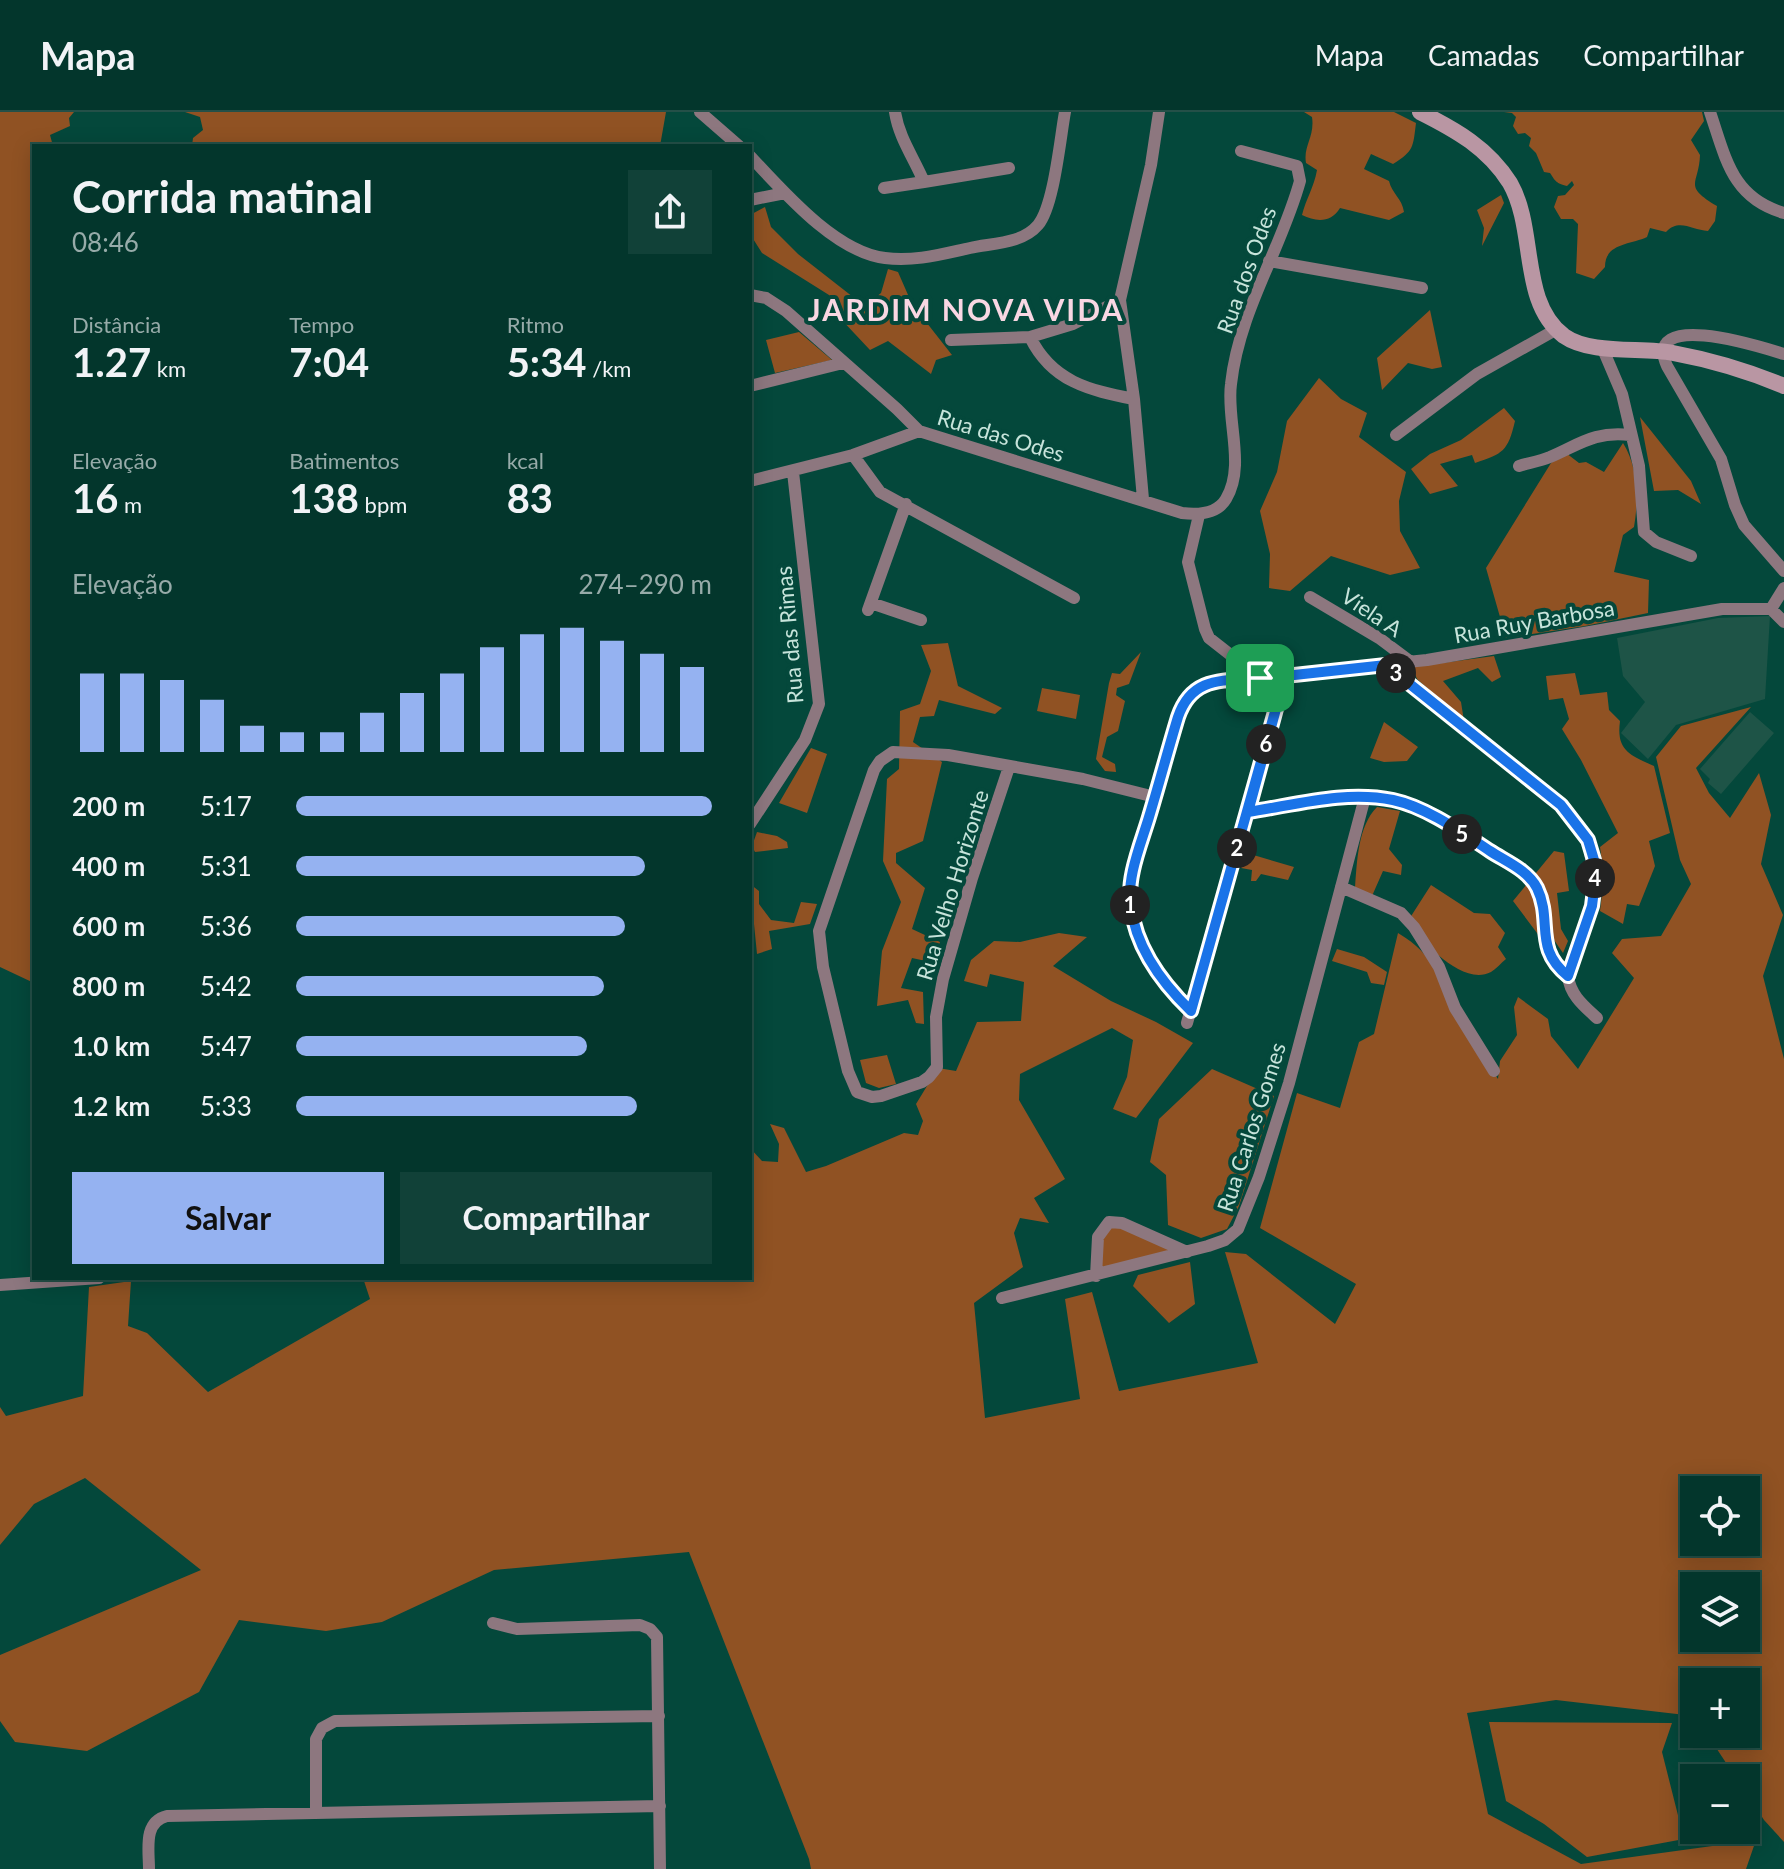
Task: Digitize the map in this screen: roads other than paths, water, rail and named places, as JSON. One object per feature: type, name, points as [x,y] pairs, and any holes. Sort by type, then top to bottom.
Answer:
[{"type":"main road","points":[[1420,112],[1474,142],[1492,159],[1511,186],[1525,222],[1537,298],[1557,329],[1574,341],[1602,347],[1663,352],[1746,370],[1784,386]]},
{"type":"street","points":[[700,112],[737,144]]},
{"type":"street","points":[[895,112],[900,138],[909,146],[924,182]]},
{"type":"street","points":[[752,158],[785,193],[855,249],[876,257],[929,257],[1018,239],[1037,226],[1047,206],[1065,112]]},
{"type":"street","points":[[1159,112],[1151,165],[1120,300],[1134,399],[1143,499],[1182,513],[1199,515],[1188,562],[1205,629],[1209,638],[1260,678]]},
{"type":"street","points":[[1710,112],[1740,186],[1757,204],[1784,213]]},
{"type":"street","name":"Rua dos Odes","points":[[1199,515],[1216,508],[1226,499],[1234,478],[1231,382],[1250,308],[1298,191],[1300,169],[1297,166],[1241,151]]},
{"type":"street","points":[[884,188],[1009,168]]},
{"type":"street","points":[[752,200],[785,193]]},
{"type":"street","points":[[1269,261],[1422,288]]},
{"type":"street","name":"Rua das Odes","points":[[752,295],[766,298],[786,311],[919,431],[1143,499]]},
{"type":"street","points":[[951,340],[1030,337],[1088,318],[1120,300]]},
{"type":"street","points":[[1396,435],[1477,374],[1557,329]]},
{"type":"street","points":[[1784,354],[1692,334],[1674,339],[1663,352],[1667,366],[1721,459],[1741,520],[1784,571]]},
{"type":"street","points":[[1030,337],[1039,356],[1060,374],[1092,388],[1134,399]]},
{"type":"street","points":[[1602,347],[1622,394],[1639,466],[1644,532],[1656,542],[1691,556]]},
{"type":"street","points":[[752,386],[843,363]]},
{"type":"street","points":[[752,481],[853,455],[919,431]]},
{"type":"street","points":[[1519,466],[1549,457],[1592,437],[1613,433],[1630,435]]},
{"type":"street","points":[[853,455],[880,492],[1074,598]]},
{"type":"street","name":"Rua das Rimas","points":[[752,821],[805,740],[819,704],[793,472]]},
{"type":"street","points":[[906,504],[869,607],[921,620]]},
{"type":"street","points":[[1784,588],[1778,606],[1784,622]]},
{"type":"street","name":"Viela A","points":[[1310,597],[1368,630],[1411,662]]},
{"type":"street","name":"Rua Ruy Barbosa","points":[[1248,812],[1189,1017],[1159,976],[1141,940],[1130,906],[1138,856],[1178,717],[1187,697],[1202,686],[1411,662],[1710,610],[1778,606]]},
{"type":"street","points":[[1386,665],[1561,805],[1588,840],[1594,860],[1592,906],[1568,976],[1575,995],[1597,1018]]},
{"type":"street","points":[[1285,676],[1248,812],[1332,798],[1365,797],[1391,800],[1423,812],[1525,874],[1538,891],[1551,960],[1568,976]]},
{"type":"street","name":"Rua Velho Horizonte","points":[[1009,767],[943,979],[936,1017],[937,1067],[929,1077],[909,1088],[881,1096],[861,1094],[855,1089],[848,1071],[823,967],[819,931],[874,770],[887,755],[907,751],[948,755],[1083,779],[1155,797]]},
{"type":"street","name":"Rua Carlos Gomes","points":[[1002,1298],[1225,1240],[1243,1221],[1289,1083],[1365,797]]},
{"type":"street","points":[[1341,887],[1401,913],[1414,927],[1439,967],[1455,1008],[1494,1071]]},
{"type":"street","points":[[1096,1276],[1098,1237],[1109,1222],[1122,1223],[1187,1252]]},
{"type":"street","points":[[0,1285],[71,1280]]},
{"type":"street","points":[[493,1623],[517,1629],[640,1625],[650,1629],[659,1641],[660,1869]]},
{"type":"street","points":[[316,1813],[316,1739],[322,1728],[335,1721],[659,1716]]},
{"type":"street","points":[[149,1869],[150,1831],[154,1822],[162,1817],[660,1806]]},
{"type":"district","name":"JARDIM NOVA VIDA","points":[[966,309]]}]
